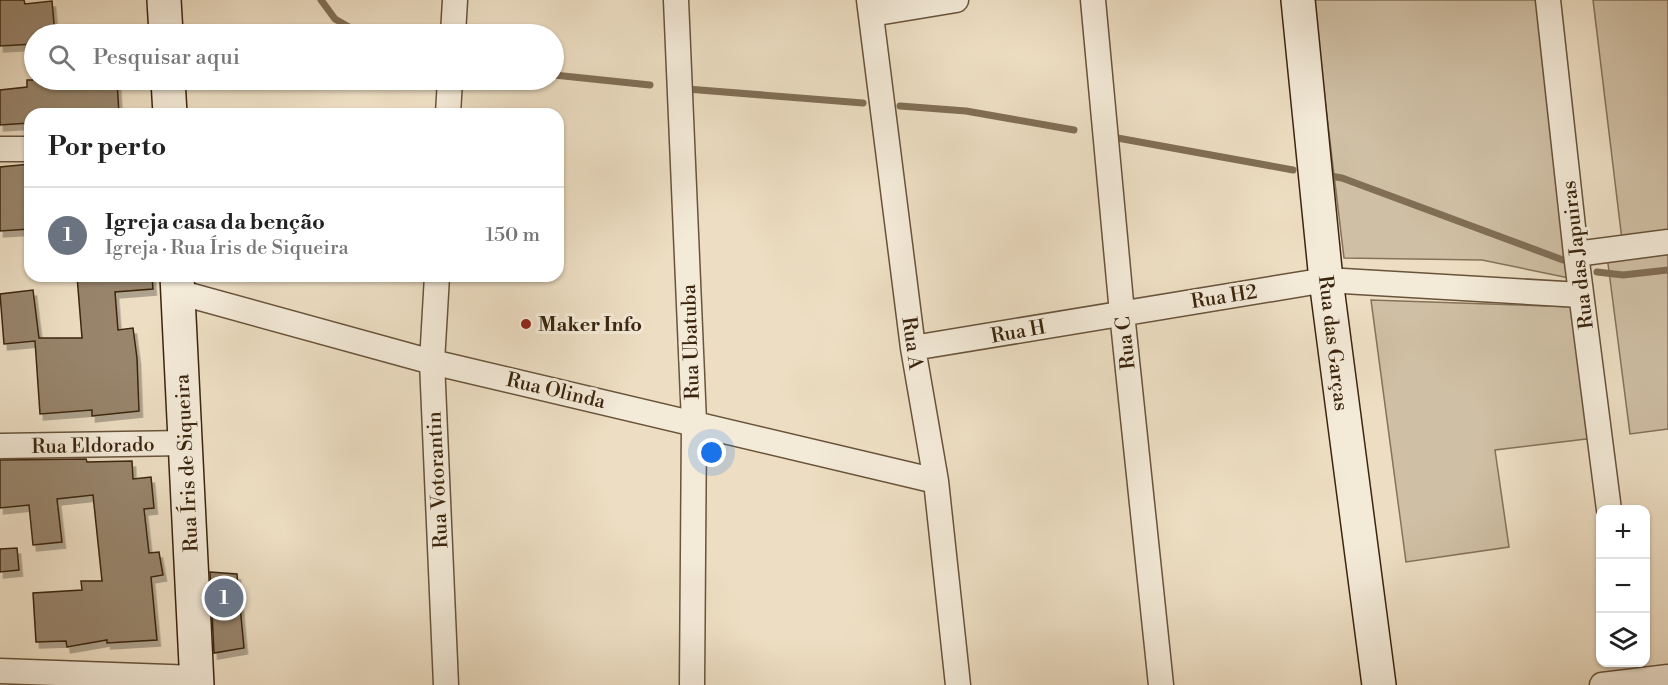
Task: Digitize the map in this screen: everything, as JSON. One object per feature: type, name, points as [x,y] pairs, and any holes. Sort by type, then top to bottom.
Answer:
[{"type":"street","points":[[164,0],[165,24]]},
{"type":"street","points":[[454,24],[455,0]]},
{"type":"street","name":"Rua Ubatuba","points":[[676,0],[694,422],[692,685]]},
{"type":"street","points":[[870,7],[956,0]]},
{"type":"street","name":"Rua C","points":[[1093,0],[1122,313],[1161,685]]},
{"type":"street","name":"Rua das Garças","points":[[1298,0],[1326,280],[1379,685]]},
{"type":"street","name":"Rua das Japuiras","points":[[1548,0],[1576,254],[1608,505]]},
{"type":"street","name":"Rua A","points":[[870,7],[913,348],[936,481],[958,685]]},
{"type":"street","points":[[169,90],[170,108]]},
{"type":"street","points":[[448,108],[449,90]]},
{"type":"street","points":[[0,149],[24,148]]},
{"type":"street","points":[[1576,254],[1668,242]]},
{"type":"street","name":"Rua H2","points":[[1122,313],[1326,280],[1581,295]]},
{"type":"street","name":"Rua Votorantin","points":[[438,282],[432,362],[446,685]]},
{"type":"street","name":"Rua Olinda","points":[[178,284],[432,362],[694,422],[936,481]]},
{"type":"street","name":"Rua Íris de Siqueira","points":[[178,284],[197,681]]},
{"type":"street","name":"Rua H","points":[[913,348],[1122,313]]},
{"type":"street","name":"Rua Eldorado","points":[[0,446],[185,443]]},
{"type":"street","points":[[0,671],[197,681]]},
{"type":"street","points":[[1602,685],[1631,676],[1668,677]]},
{"type":"shaded area","points":[[1313,0],[1543,0],[1574,279],[1482,260],[1344,258]]},
{"type":"shaded area","points":[[1593,0],[1668,0],[1668,234],[1622,240]]},
{"type":"shaded area","points":[[1668,249],[1668,429],[1630,434],[1607,256]]},
{"type":"shaded area","points":[[1371,300],[1576,307],[1594,438],[1495,450],[1509,547],[1406,562]]},
{"type":"building","points":[[0,0],[24,0],[25,4],[52,1],[54,24],[24,24],[24,45],[0,46]]},
{"type":"building","points":[[24,87],[24,90],[118,90],[119,108],[24,108],[24,123],[0,125],[0,90]]},
{"type":"building","points":[[24,165],[24,229],[0,231],[0,167]]},
{"type":"building","points":[[77,282],[152,282],[153,289],[115,292],[118,330],[133,328],[137,358],[139,411],[92,416],[92,410],[40,414],[35,341],[4,344],[0,294],[33,290],[39,338],[82,338]]},
{"type":"building","points":[[86,459],[87,462],[132,461],[133,479],[151,477],[154,508],[144,509],[149,553],[159,552],[163,575],[151,577],[157,640],[107,643],[107,640],[67,647],[66,641],[36,642],[33,593],[82,590],[81,581],[102,581],[93,495],[57,499],[62,542],[33,545],[29,505],[0,508],[0,460]]},
{"type":"building","points":[[17,548],[19,570],[0,572],[0,549]]},
{"type":"building","points":[[210,572],[237,574],[244,648],[214,653]]},
{"type":"waterway","points":[[321,0],[335,19],[344,24]]},
{"type":"waterway","points":[[564,76],[650,85]]},
{"type":"waterway","points":[[687,89],[863,103]]},
{"type":"waterway","points":[[900,106],[966,111],[1074,130]]},
{"type":"waterway","points":[[1112,137],[1293,170]]},
{"type":"waterway","points":[[1330,176],[1342,178],[1563,260]]},
{"type":"waterway","points":[[1597,272],[1623,275],[1668,270]]},
{"type":"place","name":"Maker Info","points":[[526,324]]},
{"type":"place","name":"Igreja casa da benção","points":[[224,598]]}]
